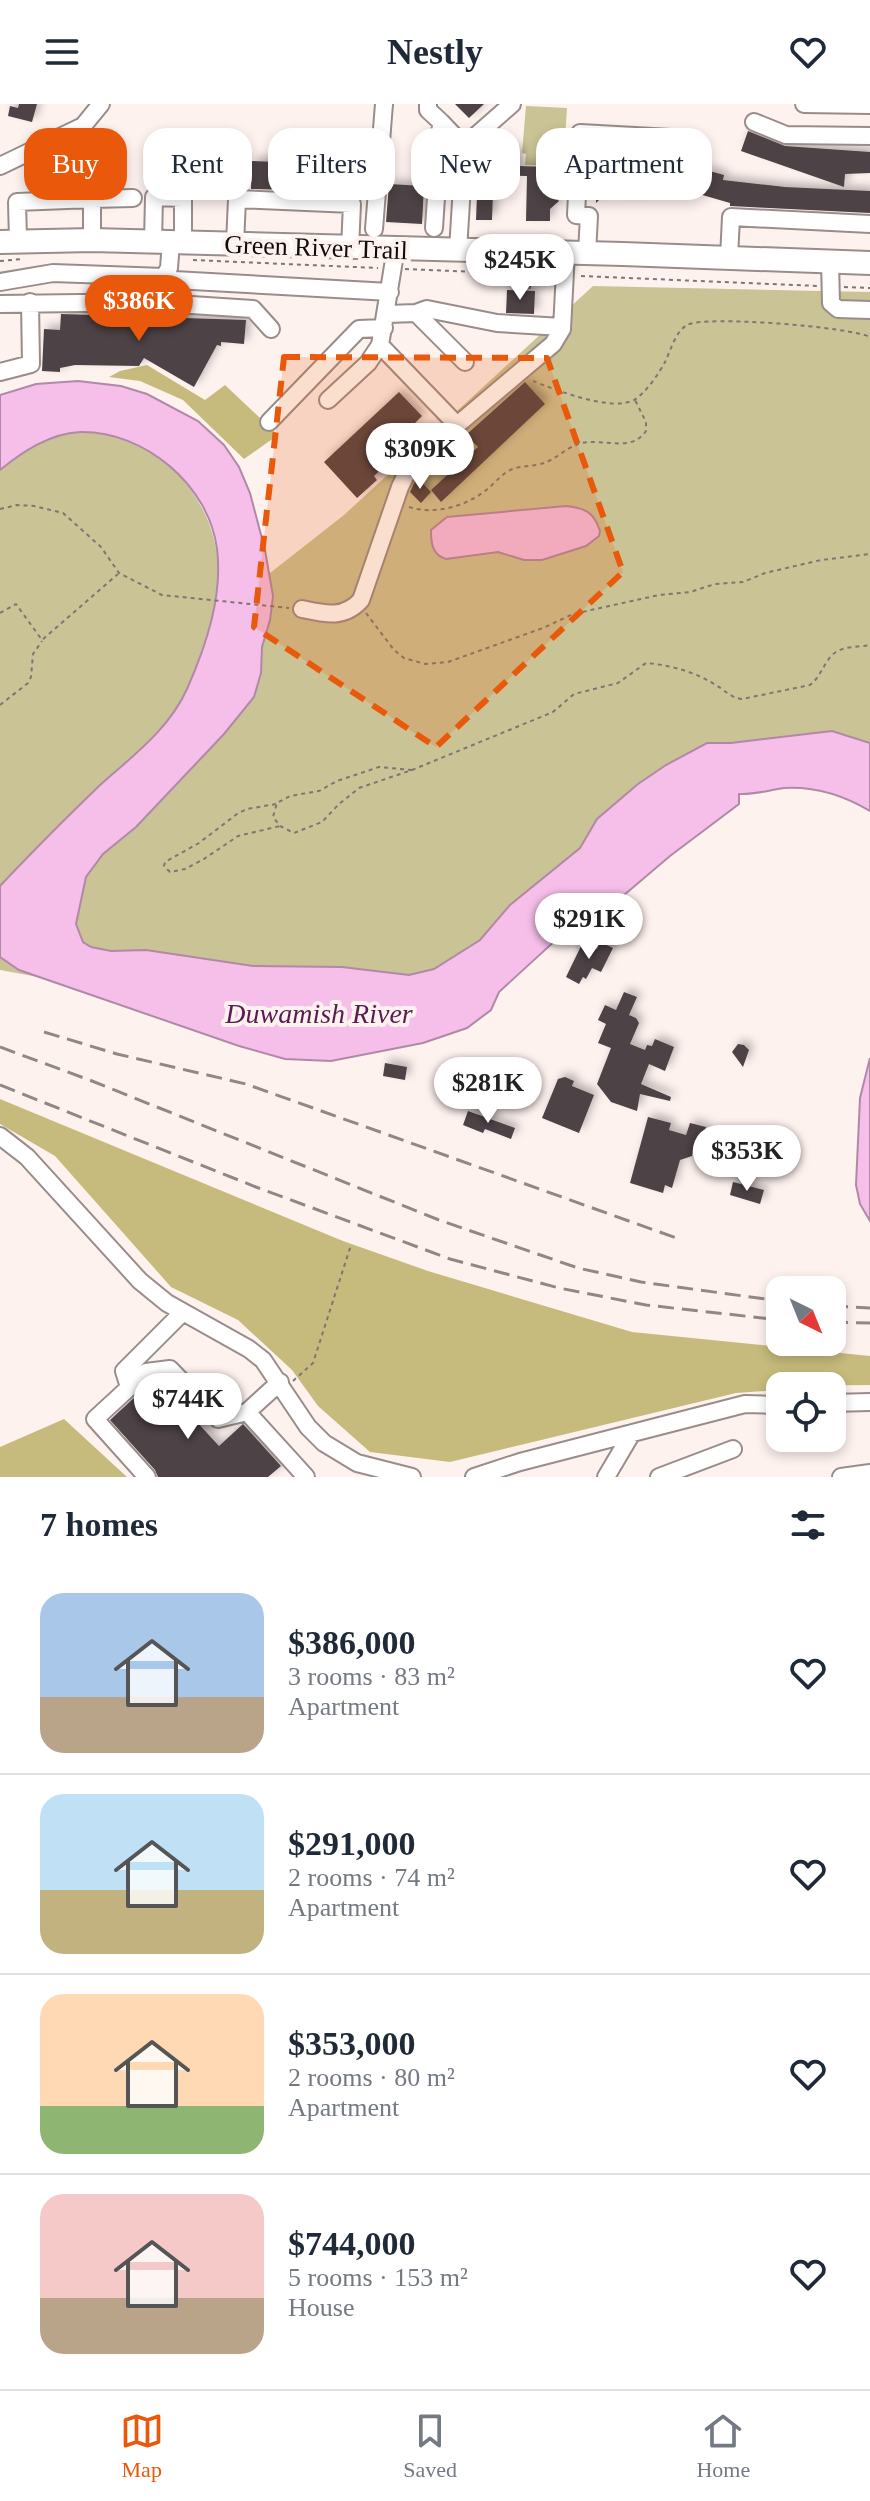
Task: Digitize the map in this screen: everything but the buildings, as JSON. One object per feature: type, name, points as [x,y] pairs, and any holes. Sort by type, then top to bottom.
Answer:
[{"type":"main road","points":[[15,247],[92,240],[169,259],[235,244],[350,248],[394,258],[458,250],[870,263]]},
{"type":"street","points":[[0,166],[83,126],[101,104]]},
{"type":"street","points":[[374,229],[384,104]]},
{"type":"street","points":[[428,104],[428,110],[446,128]]},
{"type":"street","points":[[485,128],[512,104]]},
{"type":"street","points":[[804,104],[870,105]]},
{"type":"street","points":[[434,228],[441,122]]},
{"type":"street","points":[[754,122],[786,135],[870,136]]},
{"type":"street","points":[[127,198],[133,198]]},
{"type":"street","points":[[235,244],[237,199],[352,204],[350,248]]},
{"type":"street","points":[[15,247],[17,202],[67,200]]},
{"type":"street","points":[[92,200],[92,240]]},
{"type":"street","points":[[458,250],[460,200]]},
{"type":"street","points":[[302,609],[335,615],[358,602],[411,464],[553,344],[562,327],[559,275],[577,253],[589,216],[576,215],[577,200]]},
{"type":"street","points":[[729,258],[731,217],[870,224]]},
{"type":"street","points":[[328,400],[368,363],[380,345],[394,258]]},
{"type":"street","points":[[0,304],[162,302],[169,259]]},
{"type":"street","points":[[169,259],[173,303],[253,309],[271,329]]},
{"type":"street","points":[[0,282],[169,259],[390,292]]},
{"type":"street","points":[[830,262],[831,303],[838,309],[870,310]]},
{"type":"street","points":[[0,372],[31,364],[30,302]]},
{"type":"street","points":[[269,422],[359,329],[427,309],[497,323],[562,327]]},
{"type":"street","points":[[416,313],[465,362]]},
{"type":"street","points":[[380,345],[457,425]]},
{"type":"street","points":[[0,1136],[27,1157],[140,1281],[167,1303],[263,1360],[316,1435],[357,1463],[363,1472],[412,1477]]},
{"type":"street","points":[[129,1387],[124,1371],[183,1312]]},
{"type":"street","points":[[147,1477],[95,1419],[146,1372],[170,1369],[218,1419],[247,1412],[282,1386]]},
{"type":"street","points":[[846,1403],[870,1402]]},
{"type":"street","points":[[474,1477],[745,1404],[766,1405]]},
{"type":"street","points":[[247,1412],[306,1477]]},
{"type":"street","points":[[606,1477],[632,1433]]},
{"type":"street","points":[[659,1477],[733,1449]]},
{"type":"street","points":[[841,1477],[870,1473]]},
{"type":"path","points":[[0,261],[15,247]]},
{"type":"path","name":"Green River Trail","points":[[169,259],[394,258],[493,272],[870,288]]},
{"type":"path","points":[[493,272],[493,282],[515,283]]},
{"type":"path","points":[[515,273],[515,287],[530,288],[530,274]]},
{"type":"path","points":[[530,283],[551,284],[559,275]]},
{"type":"path","points":[[517,374],[583,399],[612,403],[635,399],[664,364],[679,331],[695,322],[782,323],[870,337]]},
{"type":"path","points":[[395,502],[420,511],[450,508],[485,491],[514,469],[540,465],[575,445],[638,440],[646,431],[646,422],[635,399]]},
{"type":"path","points":[[0,509],[17,505],[34,506],[69,516],[101,547],[119,573],[162,595],[302,609]]},
{"type":"path","points":[[358,602],[394,650],[404,658],[425,664],[448,662],[543,628],[560,617],[659,595],[690,592],[715,584],[743,582],[765,573],[821,560],[870,554]]},
{"type":"path","points":[[0,705],[28,683],[33,654],[42,640],[119,573]]},
{"type":"path","points":[[0,613],[16,604],[42,640]]},
{"type":"path","points":[[277,803],[273,817],[280,826],[294,833],[322,822],[359,788],[412,770],[553,712],[574,694],[618,683],[646,663],[665,665],[699,676],[734,698],[742,699],[810,685],[818,679],[834,654],[870,645]]},
{"type":"path","points":[[280,826],[238,836],[185,869],[170,872],[164,866],[165,862],[199,843],[247,809],[319,791],[337,781],[379,767],[412,770]]},
{"type":"path","points":[[282,1386],[313,1363],[351,1245]]},
{"type":"highlighted area","points":[[284,357],[547,358],[623,572],[436,747],[254,627]]},
{"type":"shaded area","points":[[526,106],[567,108],[566,128],[536,128],[536,165],[525,165],[526,154],[522,153]]},
{"type":"shaded area","points":[[593,286],[870,292],[870,743],[832,731],[707,743],[638,784],[597,819],[580,848],[510,905],[480,940],[435,969],[409,975],[342,967],[253,966],[197,957],[38,977],[0,970],[0,471],[38,444],[60,435],[83,432],[134,444],[157,457],[193,493],[206,516],[218,567],[270,573],[344,515]]},
{"type":"shaded area","points":[[147,365],[205,400],[225,385],[278,435],[244,459],[183,400],[140,381],[109,377],[120,371]]},
{"type":"shaded area","points":[[0,1099],[343,1241],[428,1271],[632,1332],[766,1346],[766,1356],[846,1356],[846,1354],[870,1356],[870,1385],[846,1385],[846,1372],[766,1372],[766,1391],[736,1393],[450,1462],[370,1452],[318,1406],[292,1370],[238,1320],[171,1287],[55,1156],[0,1124]]},
{"type":"shaded area","points":[[64,1419],[127,1477],[0,1477],[0,1447]]},
{"type":"water","name":"Duwamish River","points":[[78,381],[121,386],[147,394],[198,421],[224,445],[239,467],[250,493],[273,596],[262,647],[261,673],[254,697],[224,734],[136,827],[103,854],[86,877],[76,924],[83,942],[91,947],[111,951],[146,950],[253,966],[342,967],[409,975],[434,969],[480,940],[510,905],[580,848],[597,819],[638,784],[707,743],[832,731],[870,743],[870,811],[850,800],[807,788],[739,794],[739,804],[670,856],[597,918],[581,917],[499,992],[491,1010],[467,1028],[423,1043],[331,1061],[285,1059],[239,1046],[19,970],[0,957],[0,886],[170,718],[201,656],[218,585],[217,549],[201,504],[170,466],[150,452],[105,434],[70,433],[37,445],[0,470],[0,395],[36,384]]},
{"type":"water","points":[[566,506],[588,512],[598,525],[599,536],[586,546],[542,560],[524,560],[498,552],[446,559],[433,548],[431,530],[447,517]]},
{"type":"water","points":[[870,1058],[870,1221],[860,1204],[856,1185],[860,1098]]},
{"type":"railway","points":[[44,1032],[117,1054],[246,1084],[682,1240]]},
{"type":"railway","points":[[0,1047],[439,1220],[578,1268],[641,1282],[766,1299]]},
{"type":"railway","points":[[0,1085],[256,1187],[450,1259],[559,1288],[646,1305],[766,1318]]},
{"type":"railway","points":[[846,1307],[870,1308]]},
{"type":"railway","points":[[846,1322],[870,1323]]}]
